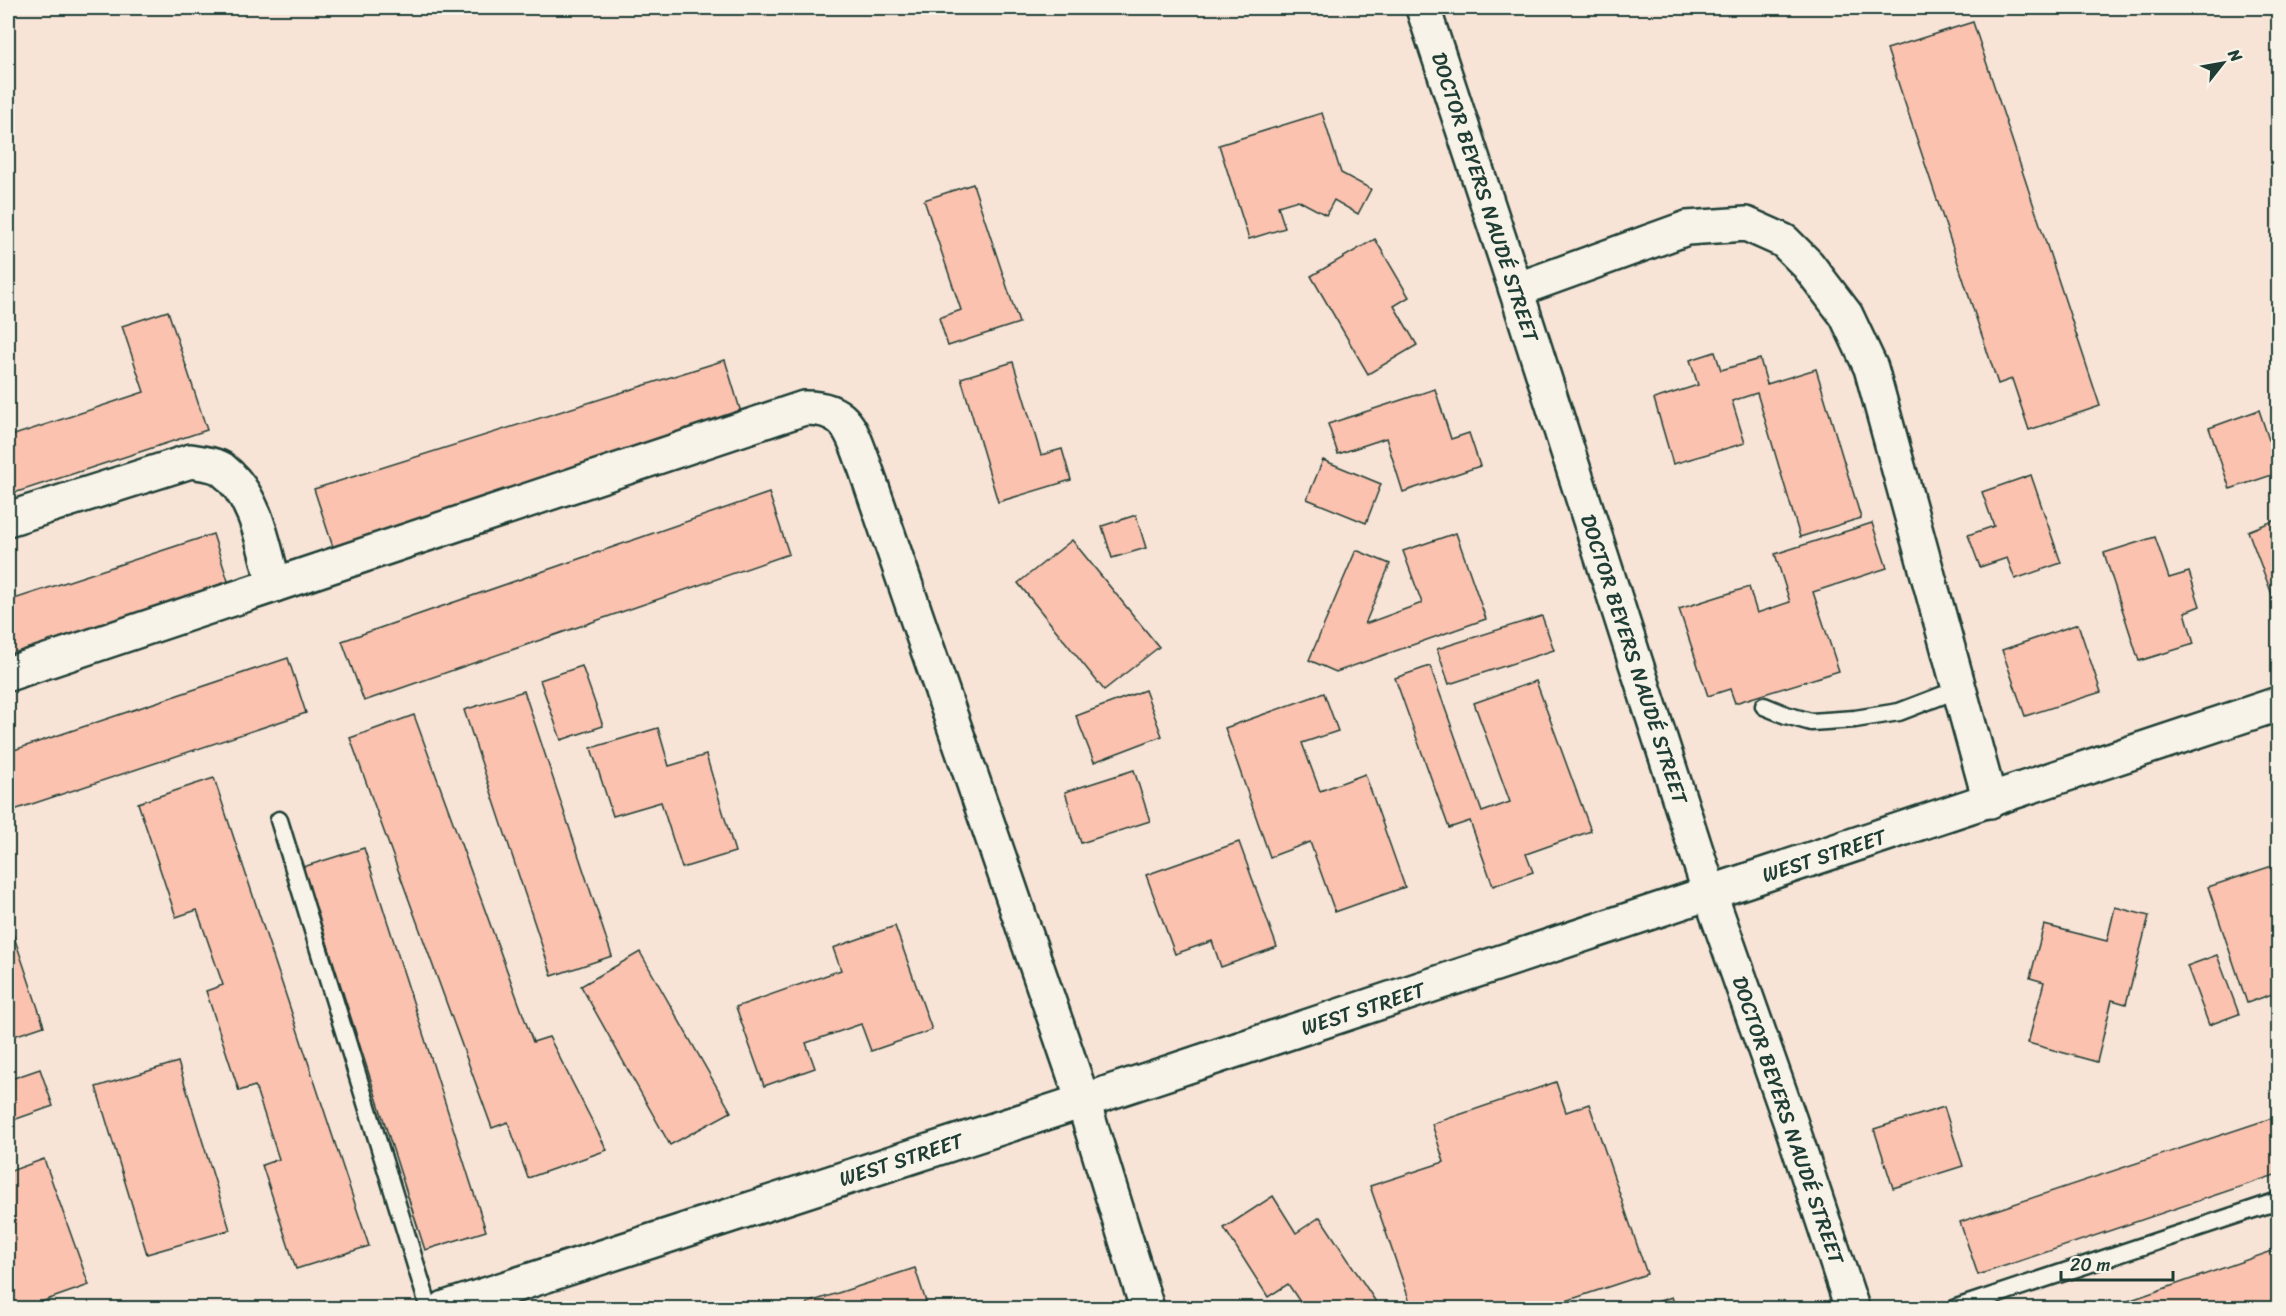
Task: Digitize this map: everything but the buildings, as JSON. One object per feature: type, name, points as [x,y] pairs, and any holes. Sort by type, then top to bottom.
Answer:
[{"type":"street","name":"DOCTOR BEYERS NAUDÉ STREET","points":[[1423,8],[1710,894],[1790,1121],[1852,1308]]},
{"type":"street","points":[[1516,290],[1687,228],[1746,224],[1784,241],[1808,265],[1846,315],[1871,368],[1990,801]]},
{"type":"street","points":[[8,674],[804,408],[817,408],[840,416],[849,426],[865,467],[1083,1101],[1148,1308]]},
{"type":"street","points":[[8,519],[191,461],[220,468],[244,492],[263,543],[274,585]]},
{"type":"street","name":"WEST STREET","points":[[445,1308],[1083,1101],[2278,704]]},
{"type":"lane","points":[[1764,706],[1811,722],[1855,719],[1899,712],[1959,689]]},
{"type":"lane","points":[[279,820],[429,1308]]},
{"type":"lane","points":[[1956,1308],[2278,1201]]}]
